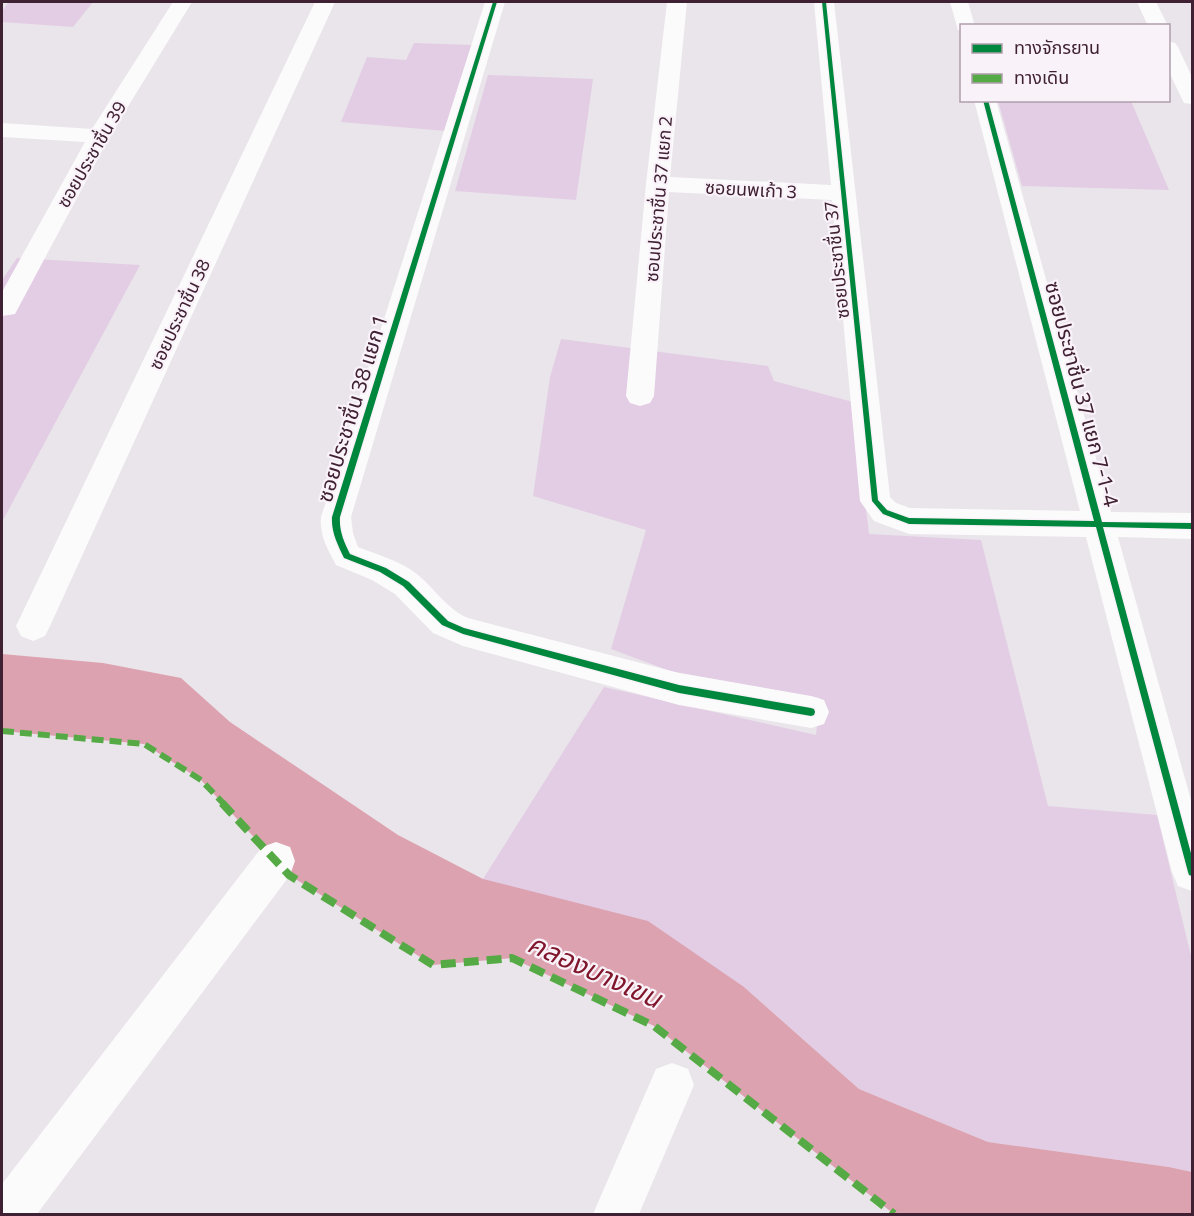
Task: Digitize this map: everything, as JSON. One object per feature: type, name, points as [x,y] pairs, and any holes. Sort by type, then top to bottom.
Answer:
[{"type":"street","name":"ซอยประชาชื่น 39","points":[[6,308],[99,136],[182,2]]},
{"type":"street","name":"ซอยประชาชื่น 38","points":[[33,626],[325,2]]},
{"type":"street","name":"ซอยประชาชื่น 38 แยก 1","points":[[495,2],[336,518],[335,526],[339,539],[347,556],[383,570],[406,584],[445,623],[463,631],[680,689],[811,712]]},
{"type":"street","name":"ซอนประชาชื่น 37 แยก 2","points":[[640,396],[658,184],[678,2]]},
{"type":"street","name":"ซอยประชาชื่น 37","points":[[824,2],[875,501],[885,512],[909,521],[1099,523]]},
{"type":"street","points":[[959,2],[964,24]]},
{"type":"street","points":[[1147,2],[1157,24]]},
{"type":"street","points":[[1170,51],[1192,98]]},
{"type":"street","name":"ซอยประชาชื่น 37 แยก 7-1-4","points":[[986,102],[1192,872]]},
{"type":"street","points":[[2,130],[99,136]]},
{"type":"street","name":"ซอยนพเก้า 3","points":[[658,184],[844,193]]},
{"type":"street","points":[[1099,523],[1192,526]]},
{"type":"street","points":[[8,1215],[276,861]]},
{"type":"street","points":[[616,1215],[672,1085]]},
{"type":"shaded area","points":[[9,2],[93,2],[73,27],[2,22],[2,11]]},
{"type":"shaded area","points":[[414,43],[473,45],[446,131],[341,122],[367,57],[406,60]]},
{"type":"shaded area","points":[[488,75],[593,79],[576,200],[455,191]]},
{"type":"shaded area","points":[[998,102],[1131,102],[1169,190],[1022,186]]},
{"type":"shaded area","points":[[17,258],[140,265],[2,522],[2,280]]},
{"type":"shaded area","points":[[561,339],[768,366],[774,381],[853,402],[869,534],[981,540],[1048,806],[1157,815],[1192,960],[1192,1172],[988,1142],[859,1089],[744,987],[483,879],[604,687],[816,735],[820,698],[670,671],[611,649],[646,530],[533,496],[550,377]]},
{"type":"water","name":"คลองบางเขน","points":[[2,654],[103,663],[181,678],[230,722],[398,835],[483,879],[648,921],[744,987],[859,1089],[988,1142],[1192,1172],[1192,1214],[894,1214],[654,1026],[512,958],[433,965],[289,875],[201,780],[144,744],[2,731]]},
{"type":"marked path","points":[[2,731],[144,744],[201,780],[289,875],[433,965],[512,958],[654,1026],[894,1214]]},
{"type":"cycle path","points":[[495,2],[336,517],[340,542],[347,556],[383,570],[406,584],[445,623],[463,631],[679,689],[811,712]]},
{"type":"cycle path","points":[[824,2],[875,501],[885,512],[909,521],[1192,526]]},
{"type":"cycle path","points":[[986,102],[1192,872]]}]
